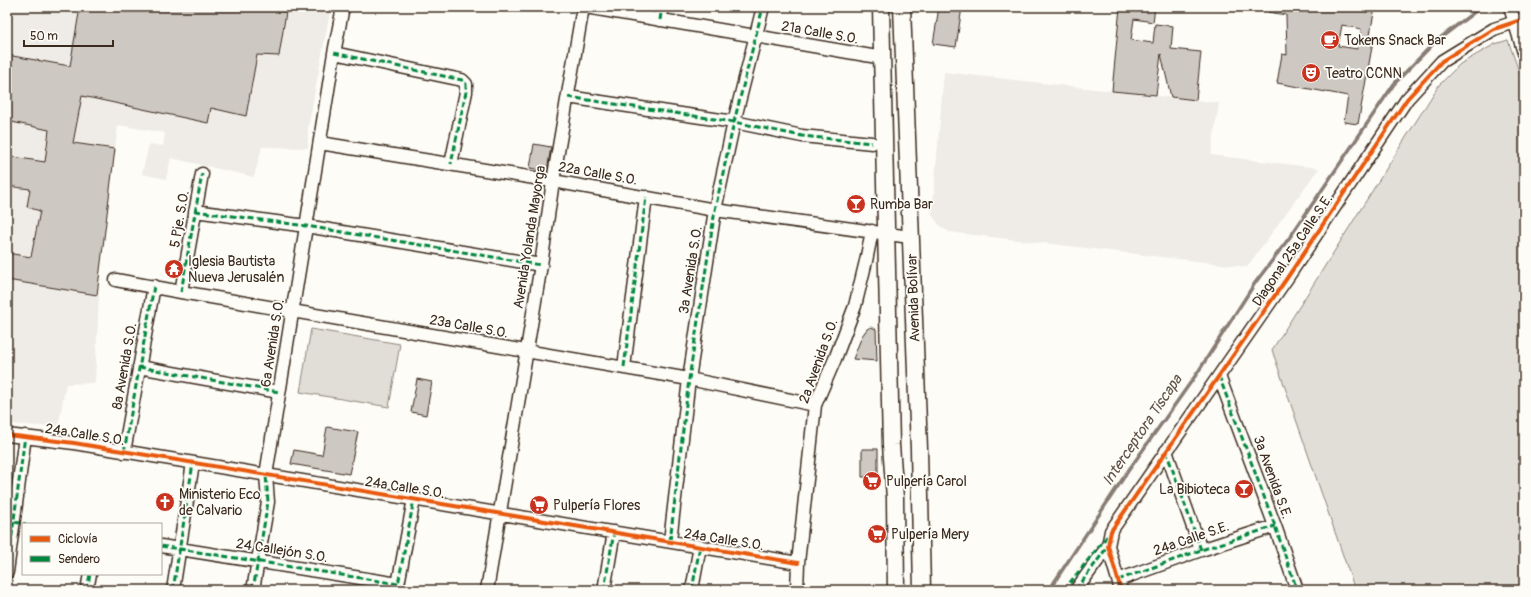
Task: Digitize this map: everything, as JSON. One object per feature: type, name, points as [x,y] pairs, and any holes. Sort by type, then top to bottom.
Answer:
[{"type":"main road","name":"Avenida Bolívar","points":[[881,7],[883,58],[879,232],[895,498],[896,590]]},
{"type":"main road","name":"Avenida Bolívar","points":[[902,7],[919,449],[922,590]]},
{"type":"street","name":"6a Avenida S.O.","points":[[253,590],[268,502],[266,475],[334,53],[343,7]]},
{"type":"street","name":"Avenida Yolanda Mayorga","points":[[487,590],[541,266],[553,181],[583,7]]},
{"type":"street","name":"21a Calle S.O.","points":[[586,7],[883,58]]},
{"type":"street","points":[[660,20],[662,7]]},
{"type":"street","name":"3a Avenida S.O.","points":[[670,541],[689,379],[715,210],[734,122],[763,7]]},
{"type":"street","points":[[1510,7],[1519,20],[1523,48]]},
{"type":"street","name":"Diagonal 25a Calle S.E.","points":[[1108,546],[1111,531],[1287,278],[1407,99],[1442,61],[1494,29],[1519,20]]},
{"type":"street","points":[[334,53],[462,80],[466,84],[466,92],[451,164]]},
{"type":"street","points":[[568,97],[734,122],[802,136],[872,143]]},
{"type":"street","name":"22a Calle S.O.","points":[[320,142],[715,210],[879,232]]},
{"type":"street","name":"5 Pje. S.O.","points":[[181,292],[202,174]]},
{"type":"street","points":[[624,367],[646,197]]},
{"type":"street","points":[[195,211],[306,226],[541,266]]},
{"type":"street","points":[[879,232],[910,237]]},
{"type":"street","name":"2a Avenida S.O.","points":[[797,590],[798,563],[815,405],[835,359],[854,306],[866,261],[879,232]]},
{"type":"street","name":"23a Calle S.O.","points":[[116,280],[624,367],[815,405]]},
{"type":"street","name":"8a Avenida S.O.","points":[[124,452],[154,286]]},
{"type":"street","points":[[140,367],[279,392]]},
{"type":"street","name":"3a Avenida S.E.","points":[[1219,376],[1275,526],[1297,590]]},
{"type":"street","name":"24a Calle S.O.","points":[[7,435],[25,436],[193,463],[798,563]]},
{"type":"street","points":[[7,572],[20,523],[25,436]]},
{"type":"street","points":[[1166,451],[1201,550]]},
{"type":"street","points":[[173,590],[193,463]]},
{"type":"street","points":[[398,587],[414,499]]},
{"type":"street","name":"24a Calle S.E.","points":[[1120,585],[1201,550],[1275,526]]},
{"type":"street","points":[[604,590],[614,532]]},
{"type":"street","name":"24 Callejón S.O.","points":[[162,546],[398,587]]},
{"type":"street","points":[[692,590],[700,546]]},
{"type":"street","points":[[1108,546],[1120,585]]},
{"type":"street","points":[[1076,590],[1108,546]]},
{"type":"street","points":[[87,590],[90,575]]},
{"type":"shaded area","points":[[7,7],[331,7],[308,128],[308,148],[262,147],[254,177],[171,158],[166,179],[142,174],[149,144],[163,146],[165,133],[118,125],[97,294],[99,295],[95,383],[66,384],[58,427],[7,424]]},
{"type":"shaded area","points":[[1508,40],[1524,86],[1524,590],[1355,590],[1272,350],[1439,85],[1460,64],[1495,44]]},
{"type":"shaded area","points":[[944,72],[1219,103],[1211,155],[1319,168],[1247,267],[949,232],[940,226],[932,215]]},
{"type":"shaded area","points":[[311,329],[400,344],[389,407],[300,392]]},
{"type":"building","points":[[80,7],[268,7],[267,9],[286,12],[279,56],[257,55],[246,116],[211,108],[208,123],[82,96],[73,143],[115,149],[97,295],[7,280],[7,253],[31,257],[40,211],[27,207],[30,189],[7,186],[7,156],[45,162],[49,130],[7,121],[7,55],[70,66]]},
{"type":"building","points":[[939,7],[962,7],[956,47],[933,44]]},
{"type":"building","points":[[1120,7],[1155,7],[1153,22],[1134,19],[1131,40],[1153,43],[1155,24],[1173,26],[1171,49],[1201,52],[1196,100],[1171,97],[1161,54],[1156,95],[1112,91]]},
{"type":"building","points":[[1268,7],[1375,7],[1370,35],[1374,36],[1358,124],[1344,122],[1348,96],[1277,83],[1282,54],[1287,55],[1286,15],[1268,12]],"holes":[[[1342,25],[1361,29],[1357,49],[1338,46]]]},
{"type":"building","points":[[534,144],[551,147],[547,171],[530,168]]},
{"type":"building","points":[[871,327],[876,329],[877,361],[853,359],[862,336],[867,329]]},
{"type":"building","points":[[417,379],[432,382],[426,415],[411,412]]},
{"type":"building","points":[[327,427],[358,432],[349,474],[291,464],[294,450],[322,455]]},
{"type":"building","points":[[862,449],[878,449],[878,485],[867,485],[867,477],[862,477]]},
{"type":"waterway","name":"Interceptora Tiscapa","points":[[1049,590],[1128,471],[1198,372],[1255,283],[1290,237],[1394,84],[1435,42],[1481,7]]},
{"type":"marked path","points":[[660,20],[662,7]]},
{"type":"marked path","points":[[670,541],[689,379],[715,210],[734,122],[763,7]]},
{"type":"marked path","points":[[334,53],[462,80],[466,84],[466,92],[451,164]]},
{"type":"marked path","points":[[568,97],[734,122],[802,136],[872,143]]},
{"type":"marked path","points":[[181,292],[202,174]]},
{"type":"marked path","points":[[624,367],[646,197]]},
{"type":"marked path","points":[[195,211],[306,226],[541,265]]},
{"type":"marked path","points":[[124,452],[154,286]]},
{"type":"marked path","points":[[139,367],[279,392]]},
{"type":"marked path","points":[[1219,376],[1275,526],[1297,590]]},
{"type":"marked path","points":[[7,572],[25,436]]},
{"type":"marked path","points":[[1166,451],[1201,550]]},
{"type":"marked path","points":[[173,590],[193,463]]},
{"type":"marked path","points":[[253,590],[268,502],[266,475]]},
{"type":"marked path","points":[[397,590],[414,499]]},
{"type":"marked path","points":[[14,522],[22,523]]},
{"type":"marked path","points":[[1118,580],[1201,550],[1275,526]]},
{"type":"marked path","points":[[604,590],[614,532]]},
{"type":"marked path","points":[[1064,590],[1109,534]]},
{"type":"marked path","points":[[162,546],[398,584]]},
{"type":"marked path","points":[[692,590],[700,546]]},
{"type":"marked path","points":[[1076,590],[1108,546]]},
{"type":"marked path","points":[[87,590],[90,575]]},
{"type":"cycle path","points":[[1121,590],[1108,546],[1111,531],[1287,278],[1407,99],[1442,61],[1494,29],[1524,19]]},
{"type":"cycle path","points":[[7,435],[74,443],[798,563]]},
{"type":"place","name":"Tokens Snack Bar","points":[[1330,40]]},
{"type":"place","name":"Teatro CCNN","points":[[1311,73]]},
{"type":"place","name":"Rumba Bar","points":[[856,204]]},
{"type":"place","name":"Iglesia Bautista Nueva Jerusalén","points":[[174,269]]},
{"type":"place","name":"Pulpería Carol","points":[[872,481]]},
{"type":"place","name":"La Bibioteca","points":[[1244,489]]},
{"type":"place","name":"Ministerio Eco de Calvario","points":[[165,502]]},
{"type":"place","name":"Pulpería Flores","points":[[539,505]]},
{"type":"place","name":"Pulpería Mery","points":[[877,534]]}]
